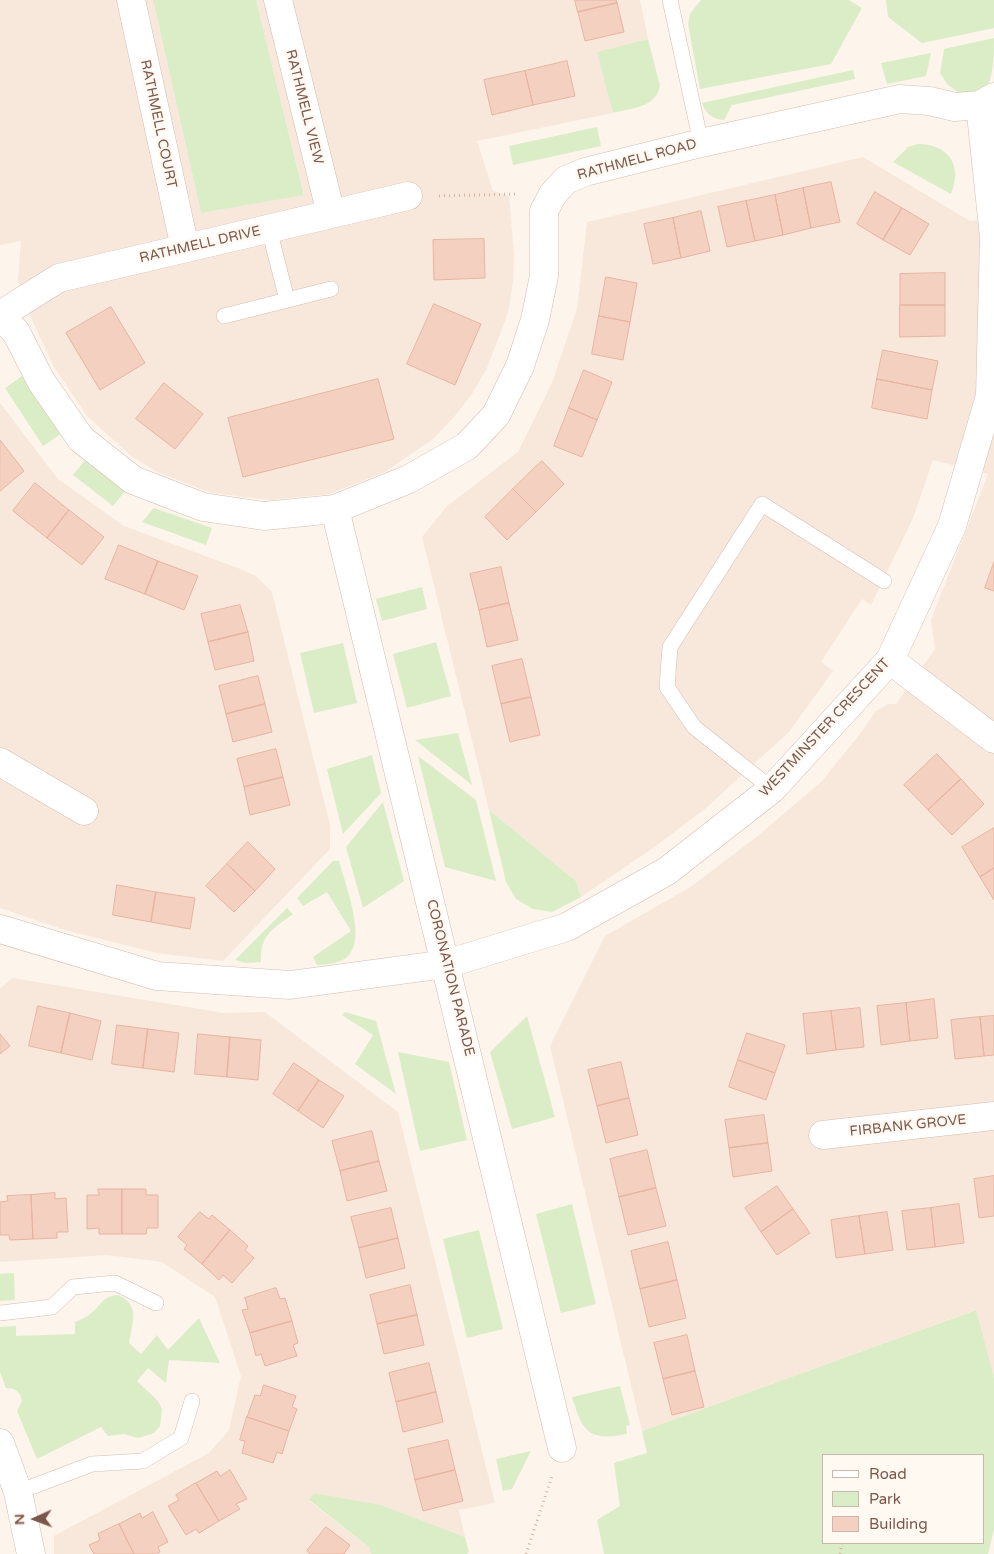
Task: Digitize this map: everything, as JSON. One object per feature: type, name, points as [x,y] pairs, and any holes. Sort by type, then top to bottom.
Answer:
[{"type":"street","name":"RATHMELL COURT","points":[[131,0],[185,248]]},
{"type":"street","name":"RATHMELL VIEW","points":[[278,0],[331,214]]},
{"type":"street","name":"RATHMELL ROAD","points":[[0,315],[16,332],[41,381],[81,439],[133,480],[203,507],[256,515],[264,516],[335,509],[408,479],[467,446],[496,414],[520,366],[535,320],[544,276],[544,212],[553,194],[566,180],[586,172],[700,143],[900,99],[930,101],[955,107],[987,101]]},
{"type":"street","name":"WESTMINSTER CRESCENT","points":[[0,930],[120,965],[167,976],[290,985],[446,964],[567,927],[667,871],[772,789],[890,660],[952,526],[990,396],[994,237],[987,101]]},
{"type":"street","name":"RATHMELL DRIVE","points":[[0,315],[59,278],[408,196]]},
{"type":"street","name":"CORONATION PARADE","points":[[335,509],[562,1448]]},
{"type":"street","points":[[890,660],[994,739]]},
{"type":"street","points":[[0,762],[84,811]]},
{"type":"street","name":"FIRBANK GROVE","points":[[823,1135],[994,1116]]},
{"type":"street","points":[[0,1443],[18,1492],[31,1554]]},
{"type":"lane","points":[[670,0],[700,143]]},
{"type":"lane","points":[[269,229],[287,300]]},
{"type":"lane","points":[[224,316],[331,289]]},
{"type":"lane","points":[[772,789],[694,727],[667,687],[670,647],[762,504],[884,581]]},
{"type":"lane","points":[[0,1313],[52,1307],[73,1288],[115,1283],[156,1303]]},
{"type":"lane","points":[[18,1492],[92,1464],[143,1461],[181,1438],[192,1401]]},
{"type":"path","points":[[408,196],[553,194]]},
{"type":"path","points":[[526,1554],[562,1448]]},
{"type":"shaded area","points":[[0,0],[153,0],[201,213],[304,194],[256,0],[640,0],[648,39],[598,52],[613,113],[477,141],[493,191],[509,196],[514,254],[513,283],[508,313],[487,368],[472,394],[454,417],[433,439],[385,472],[329,494],[270,500],[212,493],[157,472],[131,456],[87,416],[54,367],[27,309],[18,280],[21,241],[0,245]]},
{"type":"shaded area","points":[[863,157],[970,221],[994,219],[994,1377],[975,1310],[642,1431],[550,1046],[605,936],[692,886],[755,838],[820,783],[876,711],[888,704],[896,704],[935,649],[931,620],[988,474],[933,460],[913,518],[871,605],[862,599],[821,662],[833,671],[789,732],[706,808],[656,846],[581,897],[576,881],[489,810],[422,537],[447,506],[518,452],[552,383],[577,309],[587,222]]},
{"type":"shaded area","points":[[0,403],[58,479],[124,526],[256,576],[272,592],[330,825],[330,849],[223,961],[157,953],[65,930],[0,908]]},
{"type":"shaded area","points":[[13,978],[224,1013],[265,1012],[398,1112],[495,1503],[459,1510],[465,1537],[381,1505],[309,1501],[369,1547],[371,1554],[54,1554],[54,1536],[209,1453],[229,1430],[241,1376],[215,1297],[162,1262],[107,1255],[0,1262],[0,988]]},
{"type":"green space","points":[[153,0],[256,0],[304,195],[201,213]]},
{"type":"green space","points":[[701,0],[849,0],[862,8],[831,64],[700,89],[688,24],[690,14]]},
{"type":"green space","points":[[886,0],[994,0],[994,28],[922,43],[888,17]]},
{"type":"green space","points":[[994,38],[993,68],[986,88],[982,92],[977,93],[959,93],[948,85],[940,73],[944,49]]},
{"type":"green space","points":[[648,39],[660,86],[658,93],[654,99],[642,106],[613,113],[597,52]]},
{"type":"green space","points":[[931,53],[926,76],[887,84],[881,63]]},
{"type":"green space","points":[[853,70],[855,79],[732,105],[724,120],[710,115],[702,103]]},
{"type":"green space","points":[[597,127],[601,146],[513,165],[509,146]]},
{"type":"green space","points":[[918,144],[938,148],[951,158],[955,174],[951,194],[893,162],[908,147]]},
{"type":"green space","points":[[22,376],[61,434],[43,446],[5,388]]},
{"type":"green space","points":[[85,460],[125,491],[113,506],[73,475]]},
{"type":"green space","points":[[154,508],[212,528],[206,545],[142,522]]},
{"type":"green space","points":[[422,587],[427,609],[382,621],[376,599]]},
{"type":"green space","points":[[436,642],[451,696],[407,708],[393,654]]},
{"type":"green space","points":[[343,643],[357,703],[314,713],[300,653]]},
{"type":"green space","points":[[458,733],[472,785],[415,740]]},
{"type":"green space","points":[[372,755],[381,793],[343,834],[327,769]]},
{"type":"green space","points":[[418,756],[476,800],[496,881],[445,867]]},
{"type":"green space","points":[[383,802],[404,881],[363,908],[346,847]]},
{"type":"green space","points":[[489,810],[576,881],[581,897],[552,912],[533,909],[516,899],[506,882]]},
{"type":"green space","points":[[333,861],[339,861],[353,910],[355,923],[354,946],[346,958],[334,963],[317,965],[313,957],[351,931],[327,892],[303,906],[297,898]]},
{"type":"green space","points":[[287,908],[293,914],[274,928],[265,938],[261,962],[246,963],[235,960]]},
{"type":"green space","points":[[345,1012],[376,1021],[396,1094],[355,1064],[373,1035],[342,1015]]},
{"type":"green space","points":[[527,1016],[555,1117],[512,1129],[490,1052]]},
{"type":"green space","points":[[398,1052],[449,1062],[467,1140],[420,1151]]},
{"type":"green space","points":[[572,1204],[596,1304],[561,1313],[536,1214]]},
{"type":"green space","points":[[479,1230],[503,1329],[467,1338],[443,1239]]},
{"type":"green space","points":[[14,1273],[15,1300],[0,1301],[0,1274]]},
{"type":"green space","points":[[118,1295],[130,1304],[133,1322],[129,1343],[141,1354],[157,1335],[168,1350],[199,1318],[220,1363],[169,1360],[166,1383],[148,1368],[137,1381],[158,1401],[162,1409],[160,1426],[154,1433],[138,1438],[124,1434],[108,1436],[101,1427],[37,1459],[17,1411],[22,1401],[20,1395],[15,1390],[6,1388],[0,1372],[0,1327],[16,1326],[16,1336],[75,1334],[75,1322],[93,1312],[108,1297]]},
{"type":"green space","points":[[976,1310],[994,1377],[994,1529],[988,1554],[604,1554],[597,1520],[620,1506],[614,1463],[647,1453],[642,1431]]},
{"type":"green space","points":[[620,1386],[630,1425],[626,1426],[627,1434],[604,1436],[589,1432],[580,1419],[572,1397]]},
{"type":"green space","points":[[531,1451],[512,1489],[503,1491],[496,1459]]},
{"type":"green space","points":[[314,1493],[381,1505],[465,1537],[469,1552],[467,1554],[371,1554],[369,1547],[309,1500]]},
{"type":"building","points":[[575,0],[616,0],[617,3],[578,12]]},
{"type":"building","points":[[617,3],[624,32],[585,41],[578,12]]},
{"type":"building","points":[[567,61],[575,96],[533,105],[525,71]]},
{"type":"building","points":[[525,71],[533,105],[492,115],[484,80]]},
{"type":"building","points":[[831,182],[840,222],[811,228],[803,188]]},
{"type":"building","points":[[803,188],[811,228],[783,235],[775,195]]},
{"type":"building","points":[[875,192],[902,208],[883,240],[857,224]]},
{"type":"building","points":[[775,195],[783,235],[755,241],[746,201]]},
{"type":"building","points":[[746,201],[755,241],[727,247],[718,207]]},
{"type":"building","points":[[902,208],[929,224],[910,255],[883,240]]},
{"type":"building","points":[[701,211],[710,251],[681,258],[673,218]]},
{"type":"building","points":[[673,218],[681,258],[653,264],[644,224]]},
{"type":"building","points":[[484,239],[485,278],[434,280],[433,240]]},
{"type":"building","points":[[945,273],[945,305],[900,305],[900,274]]},
{"type":"building","points":[[606,277],[637,283],[630,322],[599,316]]},
{"type":"building","points":[[434,304],[481,324],[455,385],[407,364]]},
{"type":"building","points":[[900,305],[945,305],[945,336],[900,337]]},
{"type":"building","points":[[111,307],[145,363],[100,390],[66,333]]},
{"type":"building","points":[[599,316],[630,322],[623,360],[592,354]]},
{"type":"building","points":[[883,350],[938,361],[932,390],[877,379]]},
{"type":"building","points":[[584,370],[612,382],[597,420],[569,408]]},
{"type":"building","points":[[378,379],[394,439],[243,477],[228,418]]},
{"type":"building","points":[[877,379],[932,390],[927,419],[872,408]]},
{"type":"building","points":[[164,383],[203,414],[175,449],[136,419]]},
{"type":"building","points":[[569,408],[597,420],[582,457],[554,446]]},
{"type":"building","points":[[0,440],[24,471],[0,491]]},
{"type":"building","points":[[542,461],[564,484],[536,512],[513,489]]},
{"type":"building","points":[[35,483],[69,510],[47,538],[13,511]]},
{"type":"building","points":[[513,489],[536,512],[507,540],[485,517]]},
{"type":"building","points":[[69,510],[104,537],[82,565],[47,538]]},
{"type":"building","points":[[119,545],[158,561],[145,594],[105,579]]},
{"type":"building","points":[[158,561],[198,576],[184,610],[145,594]]},
{"type":"building","points":[[994,562],[994,591],[985,588]]},
{"type":"building","points":[[501,567],[509,603],[479,610],[470,574]]},
{"type":"building","points":[[509,603],[518,640],[487,647],[479,610]]},
{"type":"building","points":[[240,605],[248,632],[208,642],[201,614]]},
{"type":"building","points":[[248,632],[254,661],[215,670],[208,642]]},
{"type":"building","points":[[522,659],[531,697],[501,704],[492,666]]},
{"type":"building","points":[[258,676],[265,704],[226,714],[219,686]]},
{"type":"building","points":[[531,697],[540,735],[510,742],[501,704]]},
{"type":"building","points":[[265,704],[272,732],[233,742],[226,714]]},
{"type":"building","points":[[276,749],[283,777],[244,787],[237,759]]},
{"type":"building","points":[[937,754],[961,779],[928,810],[904,785]]},
{"type":"building","points":[[283,777],[290,805],[250,815],[244,787]]},
{"type":"building","points":[[961,779],[984,804],[952,835],[928,810]]},
{"type":"building","points":[[994,828],[994,868],[980,877],[962,847]]},
{"type":"building","points":[[248,842],[275,869],[255,891],[227,864]]},
{"type":"building","points":[[227,864],[255,891],[234,912],[206,886]]},
{"type":"building","points":[[994,868],[994,900],[980,877]]},
{"type":"building","points":[[117,885],[156,892],[151,922],[113,915]]},
{"type":"building","points":[[156,892],[195,898],[190,929],[151,922]]},
{"type":"building","points":[[934,999],[938,1038],[910,1041],[906,1003]]},
{"type":"building","points":[[906,1003],[910,1041],[881,1045],[877,1006]]},
{"type":"building","points":[[38,1006],[70,1013],[61,1053],[29,1046]]},
{"type":"building","points":[[860,1008],[864,1047],[836,1050],[831,1011]]},
{"type":"building","points":[[831,1011],[836,1050],[807,1054],[803,1014]]},
{"type":"building","points":[[70,1013],[101,1021],[92,1060],[61,1053]]},
{"type":"building","points":[[994,1016],[994,1055],[984,1056],[980,1017]]},
{"type":"building","points":[[980,1017],[984,1056],[955,1059],[951,1020]]},
{"type":"building","points":[[117,1025],[148,1029],[143,1068],[112,1064]]},
{"type":"building","points":[[148,1029],[179,1033],[174,1072],[143,1068]]},
{"type":"building","points":[[747,1033],[785,1045],[775,1073],[738,1060]]},
{"type":"building","points":[[0,1034],[10,1046],[0,1054]]},
{"type":"building","points":[[198,1034],[230,1037],[227,1077],[195,1074]]},
{"type":"building","points":[[230,1037],[261,1040],[258,1080],[227,1077]]},
{"type":"building","points":[[738,1060],[775,1073],[766,1100],[729,1087]]},
{"type":"building","points":[[621,1062],[629,1098],[597,1106],[588,1070]]},
{"type":"building","points":[[294,1063],[319,1080],[298,1111],[273,1094]]},
{"type":"building","points":[[319,1080],[344,1096],[323,1128],[298,1111]]},
{"type":"building","points":[[629,1098],[638,1135],[606,1143],[597,1106]]},
{"type":"building","points":[[764,1115],[768,1143],[729,1148],[725,1120]]},
{"type":"building","points":[[372,1131],[379,1161],[340,1171],[332,1141]]},
{"type":"building","points":[[768,1143],[772,1171],[733,1177],[729,1148]]},
{"type":"building","points":[[647,1150],[656,1188],[619,1197],[610,1159]]},
{"type":"building","points":[[379,1161],[387,1191],[347,1201],[340,1171]]},
{"type":"building","points":[[994,1176],[994,1216],[979,1218],[974,1179]]},
{"type":"building","points":[[777,1186],[793,1209],[761,1232],[745,1208]]},
{"type":"building","points":[[656,1188],[666,1226],[628,1235],[619,1197]]},
{"type":"building","points":[[98,1189],[122,1189],[122,1234],[99,1234],[99,1228],[87,1229],[87,1195],[99,1195]]},
{"type":"building","points":[[122,1189],[146,1189],[146,1195],[158,1195],[158,1228],[147,1228],[146,1234],[122,1234]]},
{"type":"building","points":[[55,1193],[55,1199],[66,1198],[68,1232],[57,1232],[57,1238],[33,1239],[31,1195]]},
{"type":"building","points":[[31,1195],[33,1239],[10,1240],[9,1235],[0,1235],[0,1202],[8,1201],[7,1196]]},
{"type":"building","points":[[959,1204],[964,1243],[935,1247],[931,1208]]},
{"type":"building","points":[[391,1208],[398,1238],[359,1248],[351,1217]]},
{"type":"building","points":[[931,1208],[935,1247],[907,1250],[902,1211]]},
{"type":"building","points":[[793,1209],[810,1233],[777,1255],[761,1232]]},
{"type":"building","points":[[200,1212],[209,1219],[212,1215],[230,1230],[202,1264],[184,1249],[187,1245],[178,1237]]},
{"type":"building","points":[[887,1212],[893,1250],[865,1254],[859,1216]]},
{"type":"building","points":[[859,1216],[865,1254],[836,1258],[831,1220]]},
{"type":"building","points":[[230,1230],[248,1246],[245,1250],[254,1258],[232,1283],[223,1275],[219,1280],[202,1264]]},
{"type":"building","points":[[398,1238],[405,1268],[366,1278],[359,1248]]},
{"type":"building","points":[[668,1242],[677,1280],[640,1289],[631,1251]]},
{"type":"building","points":[[677,1280],[686,1318],[649,1327],[640,1289]]},
{"type":"building","points":[[410,1285],[417,1315],[377,1324],[370,1295]]},
{"type":"building","points":[[276,1288],[280,1299],[285,1298],[292,1321],[250,1333],[242,1310],[248,1309],[245,1298]]},
{"type":"building","points":[[417,1315],[424,1345],[384,1354],[377,1324]]},
{"type":"building","points":[[292,1321],[298,1343],[293,1345],[297,1356],[265,1366],[261,1354],[256,1356],[250,1333]]},
{"type":"building","points":[[687,1335],[695,1371],[663,1379],[654,1343]]},
{"type":"building","points":[[429,1363],[436,1392],[396,1402],[389,1373]]},
{"type":"building","points":[[695,1371],[704,1407],[672,1415],[663,1379]]},
{"type":"building","points":[[264,1385],[296,1396],[292,1407],[297,1409],[289,1431],[247,1417],[255,1395],[260,1396]]},
{"type":"building","points":[[436,1392],[443,1422],[403,1432],[396,1402]]},
{"type":"building","points":[[247,1417],[289,1431],[282,1454],[277,1452],[273,1463],[242,1453],[245,1441],[240,1440]]},
{"type":"building","points":[[448,1440],[455,1470],[415,1480],[408,1449]]},
{"type":"building","points":[[230,1470],[247,1499],[236,1504],[240,1509],[219,1521],[196,1483],[217,1471],[220,1476]]},
{"type":"building","points":[[455,1470],[463,1501],[423,1511],[415,1480]]},
{"type":"building","points":[[196,1483],[219,1521],[199,1533],[196,1529],[186,1535],[168,1506],[179,1500],[176,1495]]},
{"type":"building","points":[[153,1512],[168,1542],[158,1547],[160,1552],[157,1554],[134,1554],[119,1524],[140,1513],[142,1518]]},
{"type":"building","points":[[119,1524],[134,1554],[94,1554],[89,1545],[100,1540],[98,1534]]},
{"type":"building","points":[[326,1527],[350,1545],[344,1554],[310,1554],[307,1551]]}]
